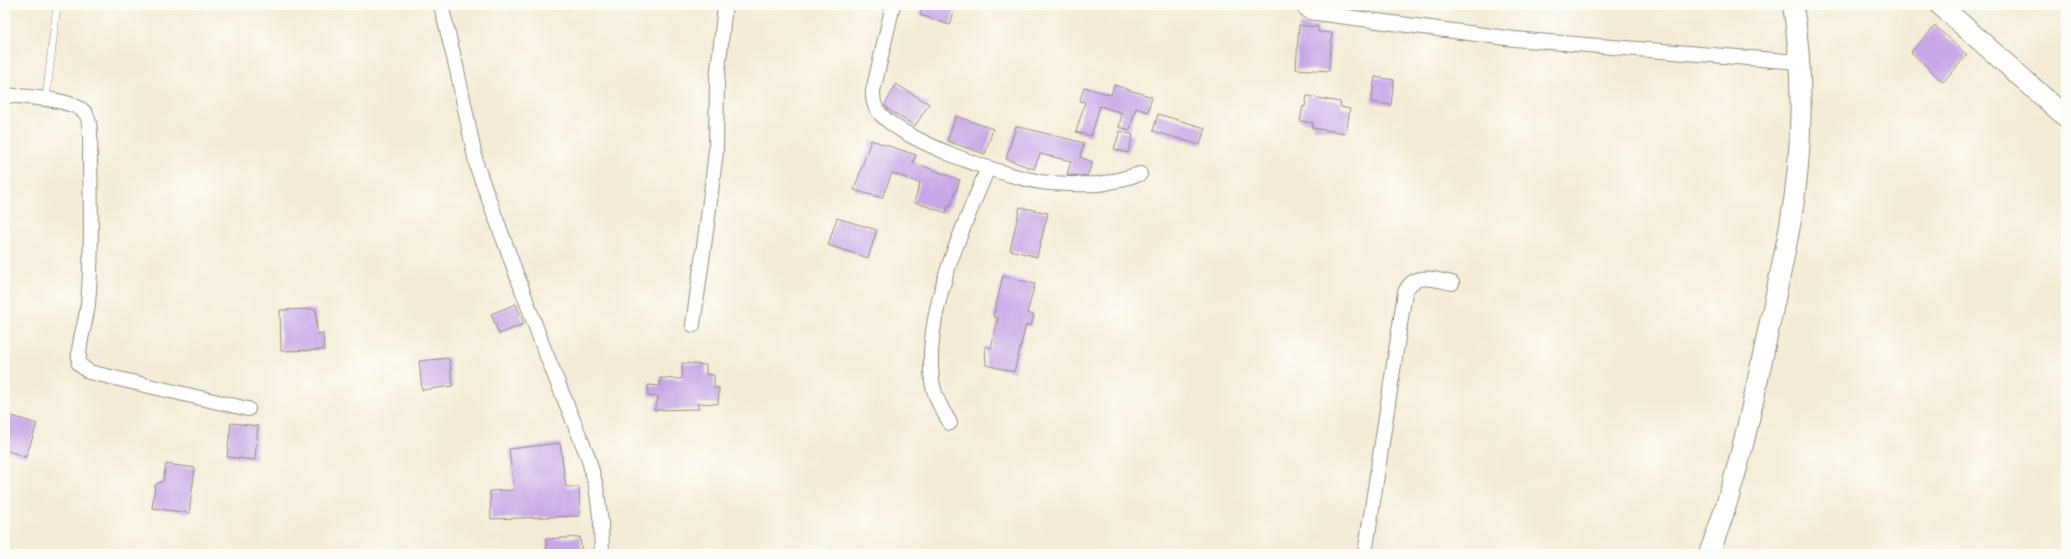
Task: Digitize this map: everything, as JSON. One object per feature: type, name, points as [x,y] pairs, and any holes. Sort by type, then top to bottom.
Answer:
[{"type":"main road","points":[[1710,554],[1734,480],[1790,225],[1798,169],[1799,62],[1793,5]]},
{"type":"main road","points":[[1940,5],[2066,117]]},
{"type":"street","points":[[441,5],[457,70],[477,167],[542,342],[588,458],[597,494],[601,523],[602,554]]},
{"type":"street","points":[[692,325],[716,152],[717,80],[725,5]]},
{"type":"street","points":[[893,5],[873,91],[873,100],[877,110],[885,118],[921,142],[988,168],[1048,183],[1100,184],[1140,174]]},
{"type":"street","points":[[1302,5],[1309,12],[1514,39],[1799,62]]},
{"type":"street","points":[[5,96],[46,99],[78,107],[86,115],[90,134],[91,230],[88,306],[78,355],[79,364],[89,372],[104,376],[248,409]]},
{"type":"street","points":[[950,423],[935,394],[931,379],[932,333],[936,309],[954,250],[988,168]]},
{"type":"street","points":[[1364,554],[1405,292],[1409,284],[1416,279],[1432,279],[1452,283]]},
{"type":"lane","points":[[46,99],[57,5]]},
{"type":"building","points":[[923,5],[956,5],[950,25],[920,15]]},
{"type":"building","points":[[1299,25],[1318,27],[1318,32],[1332,33],[1329,71],[1296,69]]},
{"type":"building","points":[[1935,26],[1967,55],[1943,82],[1911,52]]},
{"type":"building","points":[[1375,77],[1394,80],[1391,105],[1371,102]]},
{"type":"building","points":[[896,84],[929,104],[915,126],[889,110],[885,105]]},
{"type":"building","points":[[1114,85],[1152,97],[1148,112],[1136,108],[1130,130],[1119,127],[1122,113],[1100,106],[1091,136],[1076,132],[1085,102],[1080,101],[1084,87],[1111,95]]},
{"type":"building","points":[[1307,96],[1340,102],[1341,107],[1350,109],[1346,133],[1312,128],[1313,123],[1300,121]]},
{"type":"building","points":[[1158,114],[1205,128],[1200,145],[1153,131]]},
{"type":"building","points":[[956,116],[993,129],[985,154],[947,141]]},
{"type":"building","points":[[1016,126],[1084,143],[1080,157],[1093,162],[1087,176],[1067,175],[1071,161],[1040,154],[1034,169],[1006,159]]},
{"type":"building","points":[[1120,131],[1133,135],[1128,153],[1114,149]]},
{"type":"building","points":[[871,140],[916,155],[913,162],[960,180],[950,207],[948,206],[946,213],[914,202],[920,183],[892,173],[882,198],[854,190]]},
{"type":"building","points":[[1020,207],[1048,213],[1037,257],[1010,250]]},
{"type":"building","points":[[837,218],[877,230],[868,258],[828,245]]},
{"type":"building","points":[[1003,276],[1035,284],[1027,313],[1034,315],[1031,326],[1026,325],[1014,372],[986,365],[985,346],[991,348],[998,318],[993,317]]},
{"type":"building","points":[[516,304],[524,324],[499,334],[491,314]]},
{"type":"building","points":[[316,309],[317,334],[323,333],[324,350],[281,351],[280,310]]},
{"type":"building","points":[[449,358],[453,386],[422,390],[419,361]]},
{"type":"building","points":[[682,363],[706,365],[706,374],[714,375],[714,388],[719,388],[718,404],[697,403],[699,409],[654,410],[659,397],[648,396],[648,385],[660,386],[660,378],[682,379]]},
{"type":"building","points":[[9,415],[37,424],[26,457],[5,450],[5,427]]},
{"type":"building","points":[[231,423],[258,426],[255,460],[227,457]]},
{"type":"building","points":[[560,443],[566,487],[579,487],[580,516],[491,519],[490,491],[514,490],[509,449]]},
{"type":"building","points":[[166,464],[195,468],[189,513],[152,508],[155,485],[163,481]]},
{"type":"building","points":[[580,537],[582,554],[547,554],[546,539]]}]
